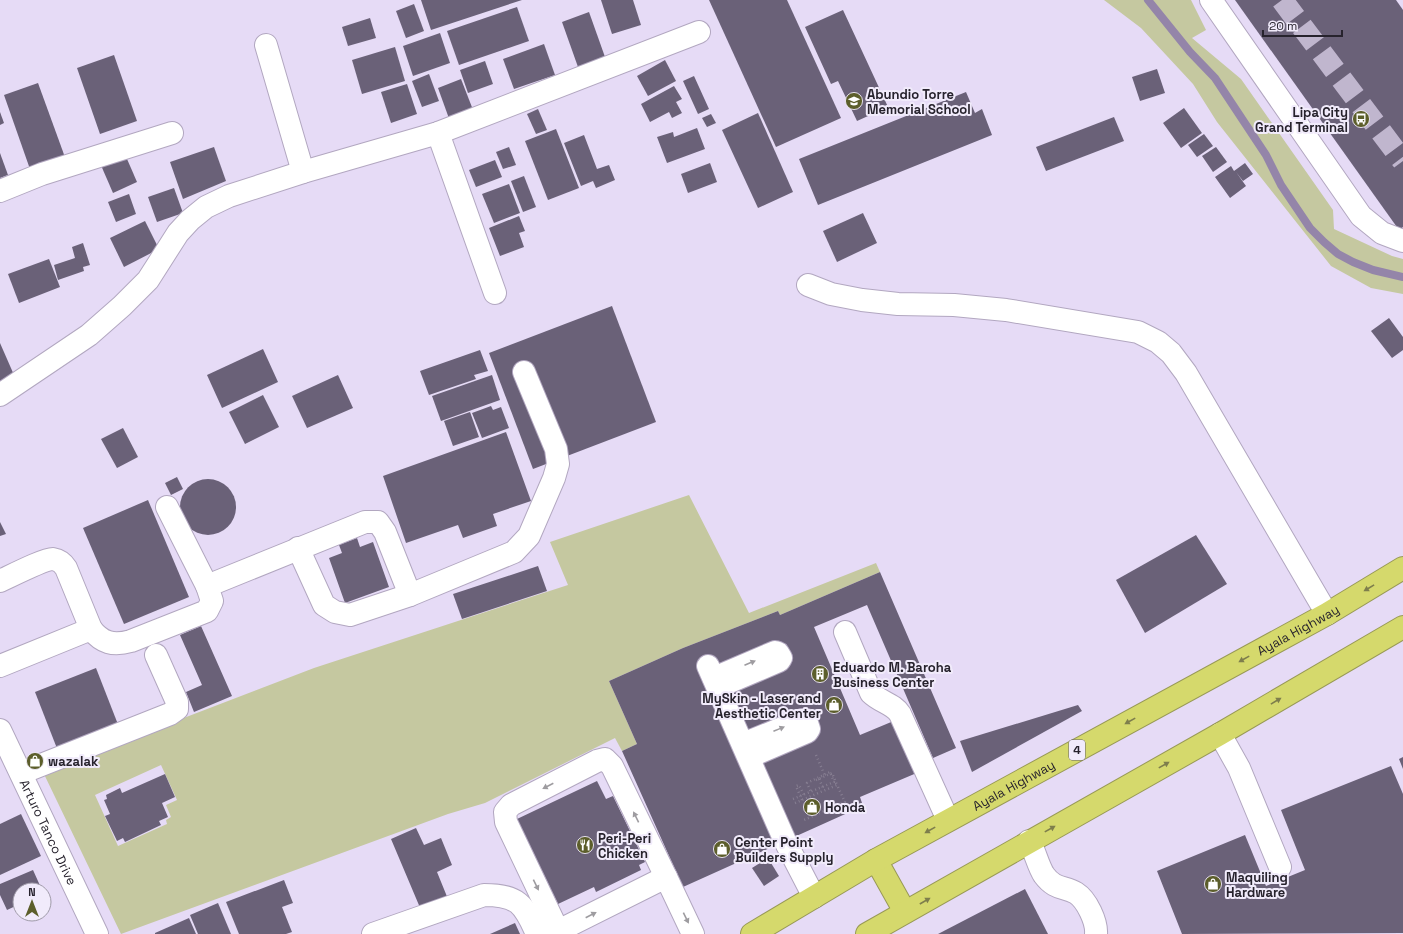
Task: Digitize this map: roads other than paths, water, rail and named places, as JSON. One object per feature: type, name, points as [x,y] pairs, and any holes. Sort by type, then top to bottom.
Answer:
[{"type":"highway","name":"Ayala Highway","points":[[752,934],[876,860],[1326,614],[1403,568]]},
{"type":"highway","points":[[867,934],[1220,734],[1403,627]]},
{"type":"highway","points":[[876,860],[905,912]]},
{"type":"street","points":[[1211,0],[1361,216],[1382,233],[1403,240]]},
{"type":"street","points":[[1225,22],[1225,10],[1228,0]]},
{"type":"street","points":[[0,396],[89,335],[122,306],[148,280],[178,233],[190,220],[206,207],[229,196],[303,172],[438,133],[699,32]]},
{"type":"street","points":[[266,45],[303,172]]},
{"type":"street","points":[[0,191],[42,174],[172,133]]},
{"type":"street","points":[[438,133],[495,293]]},
{"type":"street","points":[[808,285],[831,294],[862,300],[898,304],[954,304],[1098,324],[1138,332],[1158,342],[1171,354],[1186,373],[1326,614]]},
{"type":"street","points":[[298,548],[320,599],[335,612],[350,615],[358,614],[410,595],[514,552],[529,536],[554,478],[558,457],[524,372]]},
{"type":"street","points":[[0,581],[43,562],[53,559],[61,562],[66,568],[91,629],[97,636],[107,643],[118,644],[131,641],[207,611],[212,602],[206,586],[167,507]]},
{"type":"street","points":[[206,586],[365,522],[378,522],[386,532],[410,595]]},
{"type":"street","points":[[0,666],[91,629]]},
{"type":"street","points":[[845,632],[871,693],[878,701],[896,709],[900,714],[948,820]]},
{"type":"street","points":[[21,773],[170,714],[177,709],[178,702],[156,655]]},
{"type":"street","points":[[713,677],[785,841],[814,897]]},
{"type":"street","name":"Arturo Tanco Drive","points":[[0,730],[97,934]]},
{"type":"street","points":[[1220,734],[1238,768],[1280,867]]},
{"type":"street","points":[[666,877],[559,933],[506,822],[505,812],[511,805],[597,761],[606,759],[612,766],[666,877],[693,934]]},
{"type":"street","points":[[1029,841],[1044,874],[1055,886],[1076,893],[1085,902],[1096,934]]},
{"type":"street","points":[[373,934],[484,894],[502,894],[518,902],[529,916],[537,934]]},
{"type":"waterway","points":[[1148,0],[1190,52],[1215,78],[1266,155],[1281,185],[1310,228],[1338,254],[1353,262],[1373,270],[1403,277]]},
{"type":"tunnel","points":[[1282,0],[1403,161]]},
{"type":"place","name":"Abundio Torre Memorial School","points":[[854,101]]},
{"type":"place","name":"Lipa City Grand Terminal","points":[[1361,119]]},
{"type":"place","name":"Eduardo M. Baroha Business Center","points":[[820,674]]},
{"type":"place","name":"MySkin - Laser and Aesthetic Center","points":[[834,705]]},
{"type":"place","name":"wazalak","points":[[35,761]]},
{"type":"place","name":"Honda","points":[[812,807]]},
{"type":"place","name":"Peri-Peri Chicken","points":[[585,845]]},
{"type":"place","name":"Center Point Builders Supply","points":[[722,849]]},
{"type":"place","name":"Maquiling Hardware","points":[[1213,884]]}]
